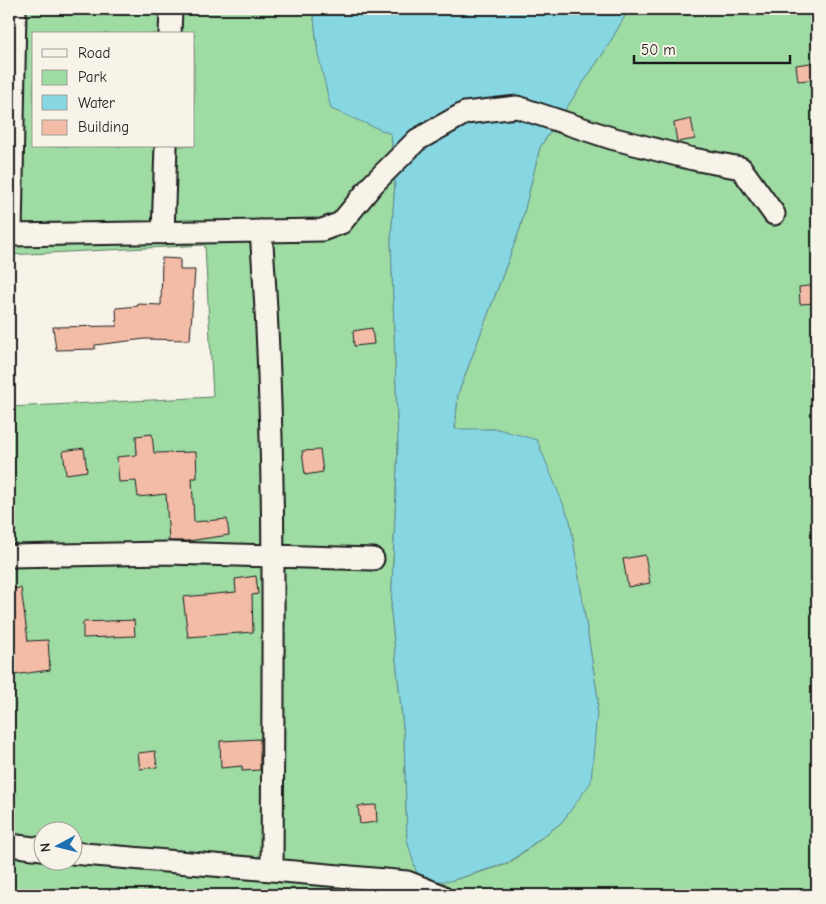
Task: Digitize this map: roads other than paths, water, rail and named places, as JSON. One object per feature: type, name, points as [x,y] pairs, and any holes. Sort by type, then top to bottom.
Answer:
[{"type":"street","points":[[15,9],[10,235],[322,230],[341,223],[373,184],[416,140],[465,113],[517,107],[611,138],[693,159],[741,168],[774,214]]},
{"type":"street","points":[[170,32],[171,9]]},
{"type":"street","points":[[163,233],[166,148]]},
{"type":"street","points":[[261,231],[269,339],[273,556],[272,870]]},
{"type":"street","points":[[9,556],[168,553],[373,559]]},
{"type":"street","points":[[9,845],[32,848]]},
{"type":"street","points":[[82,854],[407,882],[440,895]]},
{"type":"water","points":[[313,9],[629,9],[606,49],[540,147],[520,229],[458,394],[455,429],[498,429],[537,440],[570,521],[598,699],[591,782],[562,822],[508,863],[450,881],[419,881],[407,840],[404,736],[391,612],[398,445],[391,241],[395,182],[391,134],[331,109],[318,54]]}]
